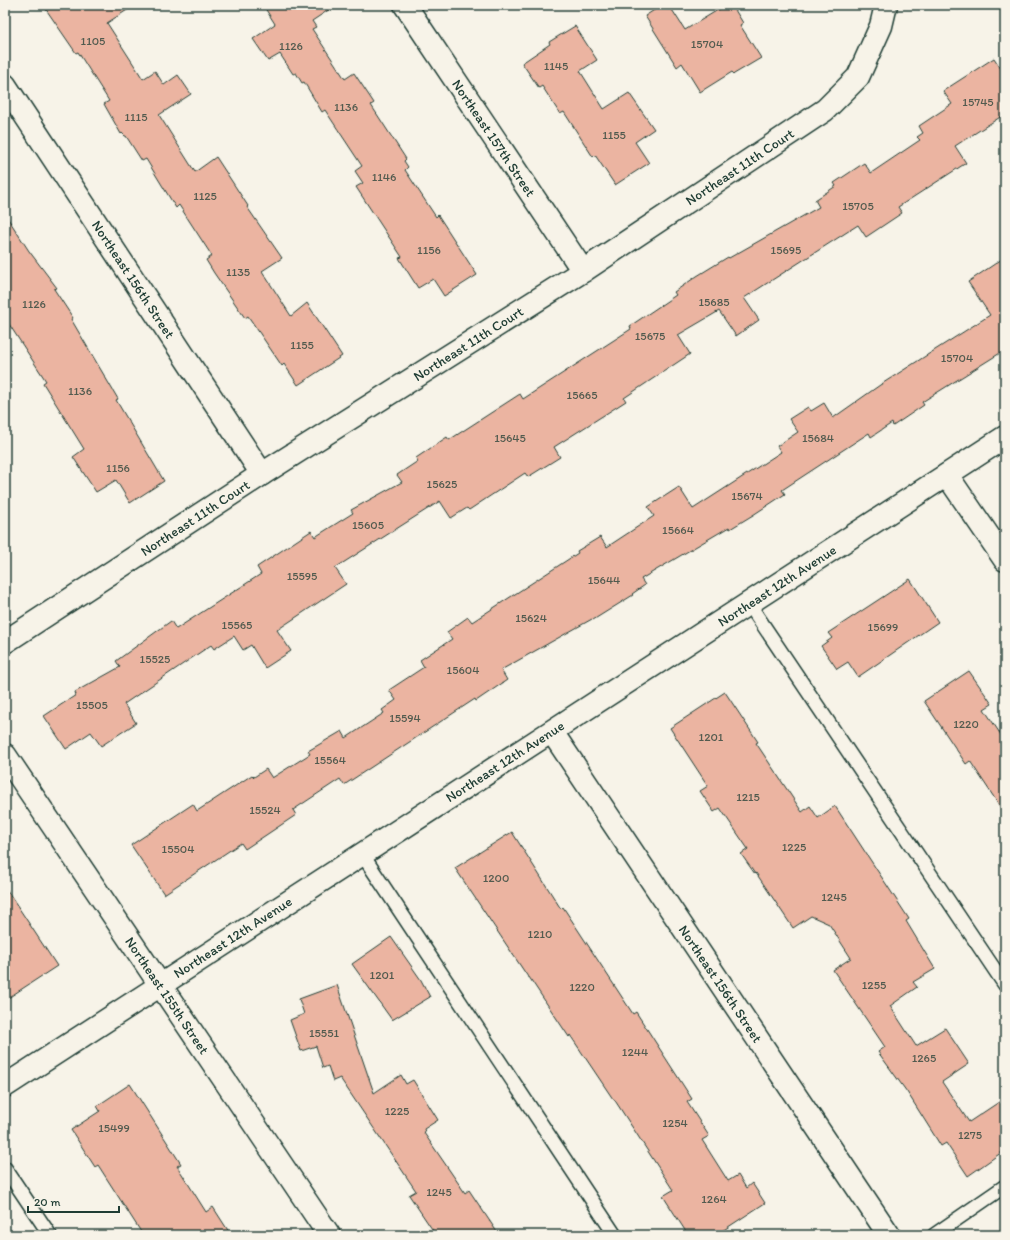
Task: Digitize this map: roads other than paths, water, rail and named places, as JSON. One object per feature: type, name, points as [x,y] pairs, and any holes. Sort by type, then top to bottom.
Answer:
[{"type":"street","name":"Northeast 157th Street","points":[[405,5],[583,271]]},
{"type":"street","name":"Northeast 11th Court","points":[[5,642],[262,474],[583,271],[825,110],[858,77],[882,26],[886,5]]},
{"type":"street","name":"Northeast 156th Street","points":[[5,85],[262,474]]},
{"type":"street","name":"Northeast 12th Avenue","points":[[5,1086],[1005,437]]},
{"type":"street","points":[[947,475],[1005,560]]},
{"type":"street","name":"Northeast 156th Street","points":[[552,732],[889,1235]]},
{"type":"street","name":"Northeast 155th Street","points":[[5,755],[329,1235]]},
{"type":"lane","points":[[749,604],[1005,985]]},
{"type":"lane","points":[[362,854],[615,1235]]},
{"type":"lane","points":[[5,1168],[50,1235]]},
{"type":"lane","points":[[934,1235],[1005,1186]]}]
